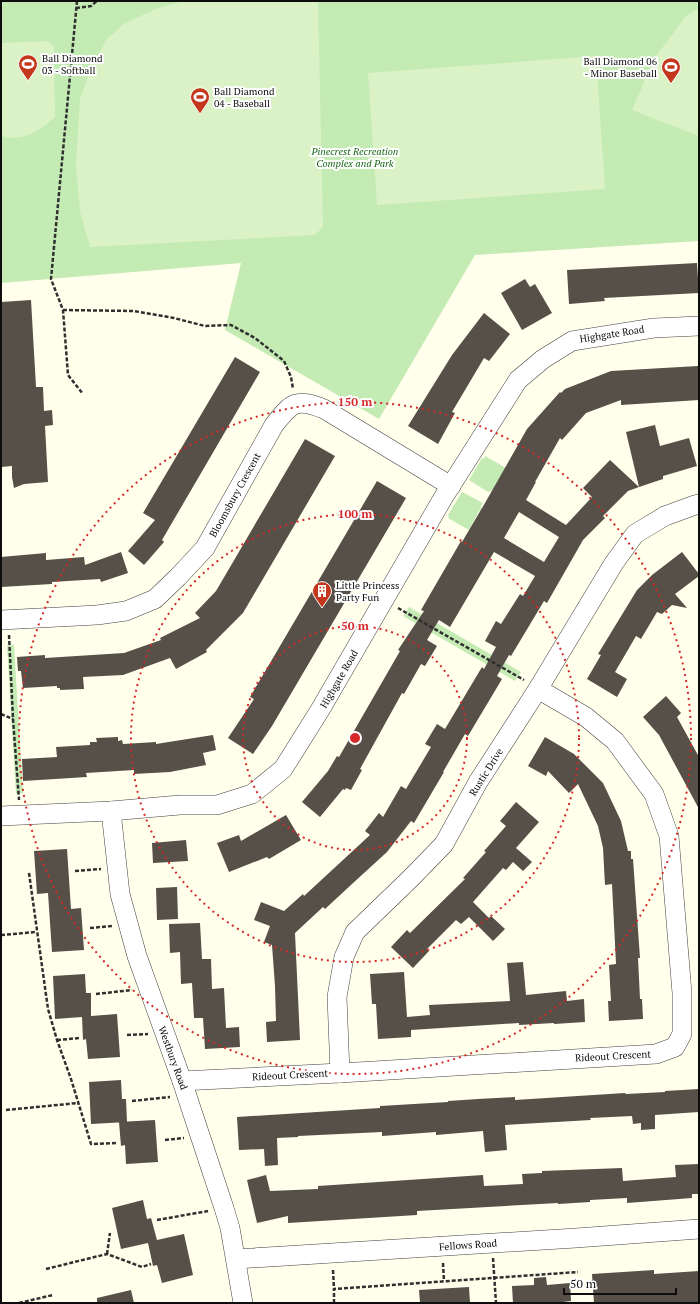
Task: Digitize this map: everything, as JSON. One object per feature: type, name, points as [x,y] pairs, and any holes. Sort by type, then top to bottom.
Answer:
[{"type":"street","name":"Highgate Road","points":[[1,816],[111,811],[180,805],[217,805],[252,794],[283,769],[320,710],[451,486],[518,380],[543,359],[572,341],[654,328],[699,326]]},
{"type":"street","name":"Bloomsbury Crescent","points":[[5,619],[97,615],[126,611],[155,599],[178,578],[205,548],[274,425],[284,412],[295,403],[310,404],[324,409],[451,486]]},
{"type":"street","name":"Rustic Drive","points":[[340,1073],[338,997],[344,957],[355,932],[444,844],[478,782],[538,689],[614,563],[635,534],[665,516],[699,504]]},
{"type":"street","name":"Rideout Crescent","points":[[184,1088],[340,1073],[656,1054],[675,1047],[682,1034],[682,993],[669,836],[654,794],[616,741],[586,716],[538,689]]},
{"type":"street","name":"Westbury Road","points":[[111,811],[120,894],[136,956],[184,1088],[224,1208],[230,1228],[243,1303]]},
{"type":"street","name":"Fellows Road","points":[[236,1259],[576,1238],[699,1228]]},
{"type":"path","points":[[77,1],[51,279],[62,310],[68,374],[83,394]]},
{"type":"path","points":[[76,8],[90,6],[97,1]]},
{"type":"path","points":[[62,310],[134,311],[174,318],[205,326],[232,325],[255,338],[284,361],[291,377]]},
{"type":"path","points":[[384,600],[538,689]]},
{"type":"path","points":[[5,619],[20,815]]},
{"type":"path","points":[[1,714],[13,719]]},
{"type":"path","points":[[76,871],[117,867]]},
{"type":"path","points":[[29,873],[36,932],[47,1001],[57,1040],[91,1144],[118,1143]]},
{"type":"path","points":[[90,928],[128,925]]},
{"type":"path","points":[[1,935],[36,932]]},
{"type":"path","points":[[96,994],[148,989]]},
{"type":"path","points":[[57,1040],[80,1038]]},
{"type":"path","points":[[132,1101],[184,1088]]},
{"type":"path","points":[[6,1110],[78,1103]]},
{"type":"path","points":[[157,1220],[224,1208]]},
{"type":"path","points":[[107,1254],[110,1233]]},
{"type":"path","points":[[46,1269],[107,1254],[142,1267],[151,1264]]},
{"type":"path","points":[[493,1258],[496,1303]]},
{"type":"path","points":[[334,1303],[334,1289],[578,1272]]},
{"type":"path","points":[[19,1303],[53,1295]]},
{"type":"green space","name":"Pinecrest Recreation Complex and Park","points":[[1,1],[699,1],[699,241],[475,255],[379,419],[225,330],[241,263],[1,283]]},
{"type":"green space","name":"Ball Diamond 04 - Baseball","points":[[184,1],[318,2],[323,227],[315,235],[90,247],[80,212],[76,165],[80,99],[92,66],[107,39],[125,23],[158,8]]},
{"type":"green space","name":"Ball Diamond 06 - Minor Baseball","points":[[699,8],[699,136],[632,110],[654,59],[686,16]]},
{"type":"green space","name":"Ball Diamond 03 - Softball","points":[[48,41],[54,46],[55,117],[37,131],[24,137],[9,138],[1,136],[1,43]]},
{"type":"green space","points":[[596,56],[605,189],[377,205],[368,73]]},
{"type":"green space","points":[[485,456],[506,468],[493,490],[488,492],[469,480],[482,458],[484,459]]},
{"type":"green space","points":[[462,492],[483,503],[480,507],[482,508],[481,511],[479,511],[469,530],[448,518],[448,515]]},
{"type":"green space","points":[[409,607],[521,672],[515,681],[403,616]]},
{"type":"green space","points":[[7,645],[14,645],[23,793],[16,794]]},
{"type":"building","points":[[697,263],[699,293],[604,298],[605,301],[569,304],[567,270]]},
{"type":"building","points":[[525,279],[530,287],[535,284],[552,313],[522,330],[501,293]]},
{"type":"building","points":[[31,300],[36,387],[43,387],[44,411],[52,410],[53,425],[45,426],[48,482],[24,484],[14,488],[12,466],[1,467],[1,302]]},
{"type":"building","points":[[484,313],[510,334],[489,361],[484,358],[452,412],[455,413],[438,444],[408,426],[452,355]]},
{"type":"building","points":[[235,357],[260,372],[162,540],[164,542],[144,565],[128,551],[155,520],[143,513]]},
{"type":"building","points":[[698,366],[699,400],[621,405],[621,400],[586,413],[562,440],[560,438],[526,500],[566,525],[592,497],[583,488],[610,460],[639,487],[628,491],[603,516],[605,518],[583,540],[547,603],[544,601],[511,656],[509,655],[497,676],[502,679],[468,736],[465,734],[414,823],[411,821],[387,852],[325,909],[323,907],[295,933],[300,1040],[267,1042],[266,1022],[276,1021],[275,986],[272,945],[264,942],[270,926],[254,920],[261,902],[284,911],[303,894],[304,896],[370,835],[365,831],[379,813],[383,817],[401,786],[406,789],[431,747],[425,744],[437,724],[445,729],[482,667],[484,669],[496,647],[485,641],[496,621],[501,624],[520,594],[523,596],[535,576],[494,552],[450,627],[439,620],[427,640],[437,646],[425,666],[421,664],[404,694],[402,693],[360,769],[362,770],[351,790],[346,788],[345,790],[343,789],[320,817],[302,802],[328,771],[337,756],[339,757],[400,651],[398,650],[424,611],[421,610],[527,429],[560,392],[561,393],[565,389],[611,371]],"holes":[[[519,512],[559,537],[544,562],[504,538]]]},
{"type":"building","points":[[655,425],[660,446],[689,438],[697,466],[663,476],[663,479],[639,487],[626,432]]},
{"type":"building","points":[[305,439],[335,456],[243,613],[206,650],[207,652],[176,669],[170,658],[123,675],[83,677],[84,689],[60,690],[57,686],[23,688],[21,671],[18,671],[17,657],[45,655],[45,658],[124,653],[161,640],[160,638],[200,618],[195,613],[216,591]]},
{"type":"building","points":[[377,481],[406,498],[272,726],[253,754],[228,738],[254,699],[250,697]]},
{"type":"building","points":[[121,552],[128,573],[101,582],[100,579],[1,587],[1,557],[46,553],[46,560],[84,557],[85,565]]},
{"type":"building","points":[[682,552],[699,574],[699,576],[675,594],[687,608],[672,605],[662,614],[657,612],[641,639],[636,636],[615,672],[627,679],[617,697],[587,679],[601,655],[598,654],[637,590],[652,575]]},
{"type":"building","points":[[666,696],[681,713],[677,717],[699,757],[699,809],[659,735],[643,717]]},
{"type":"building","points":[[213,735],[216,750],[203,753],[206,765],[170,772],[134,774],[134,770],[86,773],[87,777],[23,781],[22,759],[57,757],[56,747],[90,745],[90,742],[97,742],[96,738],[118,737],[118,741],[122,740],[123,744],[156,742],[156,744]]},
{"type":"building","points":[[545,737],[574,754],[603,783],[621,821],[628,851],[631,851],[631,859],[633,859],[640,958],[638,958],[640,999],[642,999],[643,1019],[609,1021],[608,1001],[611,1001],[609,965],[616,964],[612,884],[605,885],[603,848],[598,826],[578,784],[569,793],[548,771],[546,776],[528,766]]},
{"type":"building","points":[[516,802],[539,822],[516,848],[532,862],[523,871],[513,862],[506,870],[503,868],[473,902],[489,918],[491,916],[505,929],[493,941],[469,917],[461,924],[456,920],[427,949],[429,951],[413,968],[391,947],[407,930],[410,933],[465,879],[463,878],[506,826],[500,821]]},
{"type":"building","points":[[286,815],[301,840],[269,859],[267,857],[229,872],[217,843],[239,835],[241,841]]},
{"type":"building","points":[[186,840],[188,861],[153,863],[152,843]]},
{"type":"building","points":[[67,849],[71,909],[81,908],[84,950],[52,952],[48,893],[37,894],[34,851]]},
{"type":"building","points":[[177,887],[178,919],[157,920],[156,888]]},
{"type":"building","points":[[200,923],[202,959],[211,959],[212,989],[224,988],[226,1028],[239,1027],[240,1047],[205,1049],[203,1018],[194,1018],[192,983],[181,984],[180,952],[170,953],[169,924]]},
{"type":"building","points":[[523,962],[526,995],[566,991],[567,1001],[584,999],[585,1022],[519,1025],[519,1023],[411,1030],[411,1037],[378,1039],[376,1004],[372,1004],[370,974],[404,972],[407,1017],[430,1015],[429,1005],[510,1001],[507,963]]},
{"type":"building","points":[[85,974],[86,993],[91,993],[91,1016],[117,1014],[120,1057],[88,1059],[86,1039],[83,1040],[82,1017],[55,1019],[53,976]]},
{"type":"building","points":[[121,1080],[122,1099],[126,1099],[127,1122],[91,1124],[89,1082]]},
{"type":"building","points":[[699,1089],[699,1112],[655,1115],[655,1129],[641,1130],[641,1123],[633,1124],[632,1116],[505,1125],[507,1150],[485,1152],[483,1131],[436,1135],[436,1132],[382,1136],[382,1132],[277,1138],[278,1165],[265,1166],[264,1149],[239,1150],[237,1117],[380,1108],[380,1106],[478,1099],[515,1097],[515,1100]]},
{"type":"building","points":[[155,1120],[158,1162],[126,1164],[125,1145],[121,1146],[119,1122]]},
{"type":"building","points":[[699,1164],[699,1194],[692,1194],[692,1198],[627,1203],[627,1198],[590,1200],[590,1202],[417,1211],[417,1215],[288,1223],[288,1216],[257,1223],[247,1180],[266,1175],[270,1191],[318,1189],[318,1186],[483,1175],[484,1186],[523,1184],[522,1174],[542,1173],[542,1171],[622,1168],[623,1181],[676,1177],[675,1165]]},
{"type":"building","points":[[143,1200],[147,1219],[151,1218],[157,1240],[184,1234],[193,1275],[162,1283],[157,1265],[153,1266],[148,1243],[121,1249],[112,1208]]},
{"type":"building","points":[[654,1270],[654,1274],[699,1271],[699,1303],[594,1303],[592,1274]]},
{"type":"building","points":[[546,1277],[547,1285],[570,1283],[571,1301],[563,1302],[564,1303],[513,1303],[512,1286],[534,1285],[534,1278]]},
{"type":"building","points":[[469,1287],[470,1303],[420,1303],[419,1290]]},
{"type":"building","points":[[131,1290],[134,1303],[97,1303],[97,1298]]},
{"type":"place","name":"Ball Diamond 03 - Softball","points":[[28,81]]},
{"type":"place","name":"Ball Diamond 06 - Minor Baseball","points":[[671,84]]},
{"type":"place","name":"Ball Diamond 04 - Baseball","points":[[200,114]]},
{"type":"place","name":"Little Princess Party Fun","points":[[322,608]]}]
